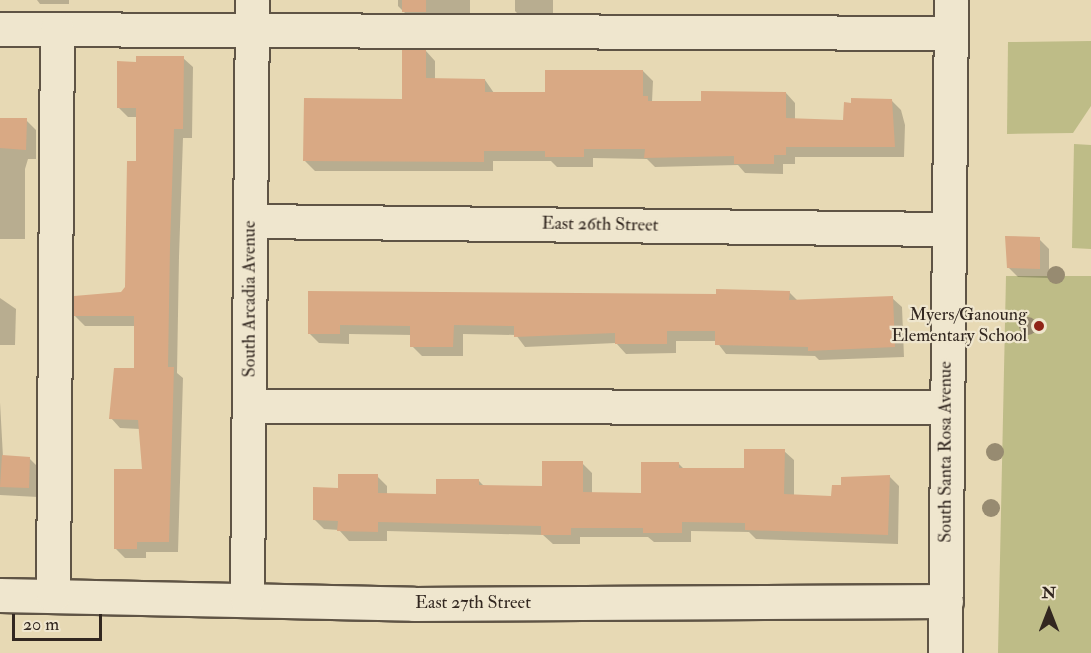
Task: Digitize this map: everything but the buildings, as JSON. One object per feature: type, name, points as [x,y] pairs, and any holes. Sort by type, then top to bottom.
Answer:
[{"type":"street","name":"South Santa Rosa Avenue","points":[[945,653],[951,0]]},
{"type":"street","points":[[0,29],[57,29],[251,15],[950,33]]},
{"type":"street","name":"South Arcadia Avenue","points":[[247,598],[251,15]]},
{"type":"street","points":[[53,595],[57,29]]},
{"type":"street","name":"East 26th Street","points":[[250,220],[949,229]]},
{"type":"street","points":[[250,406],[946,407]]},
{"type":"street","name":"East 27th Street","points":[[0,595],[247,598],[414,604],[946,601]]},
{"type":"shaded area","points":[[1091,41],[1091,106],[1073,133],[1007,134],[1008,42]]},
{"type":"shaded area","points":[[1074,144],[1091,145],[1091,249],[1072,248]]},
{"type":"shaded area","points":[[1006,276],[1091,276],[1091,653],[998,653]]},
{"type":"place","name":"Myers/Ganoung Elementary School","points":[[1039,326]]}]
